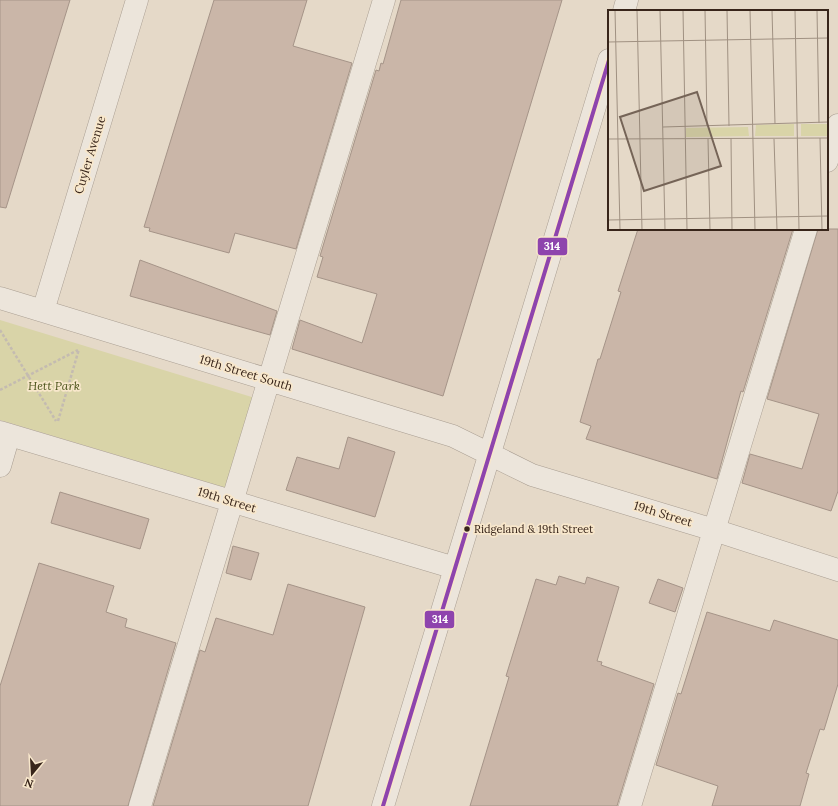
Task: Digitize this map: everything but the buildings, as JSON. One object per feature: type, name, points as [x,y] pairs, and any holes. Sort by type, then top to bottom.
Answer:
[{"type":"street","name":"Cuyler Avenue","points":[[43,311],[136,0]]},
{"type":"street","points":[[140,806],[384,0]]},
{"type":"street","points":[[624,10],[627,0]]},
{"type":"street","points":[[382,806],[608,63]]},
{"type":"street","points":[[828,158],[838,125]]},
{"type":"street","points":[[630,806],[806,230]]},
{"type":"street","name":"19th Street South","points":[[0,298],[453,436],[490,453]]},
{"type":"street","points":[[0,466],[5,433]]},
{"type":"street","name":"19th Street","points":[[5,433],[455,568]]},
{"type":"street","name":"19th Street","points":[[490,453],[532,475],[714,530],[838,570]]},
{"type":"path","points":[[0,330],[57,423]]},
{"type":"path","points":[[56,428],[82,342]]},
{"type":"path","points":[[0,390],[79,349]]},
{"type":"green space","name":"Hett Park","points":[[0,320],[255,398],[226,488],[0,420]]},
{"type":"transit line","name":"314","points":[[383,806],[608,63]]},
{"type":"place","name":"Ridgeland & 19th Street","points":[[467,529]]}]
